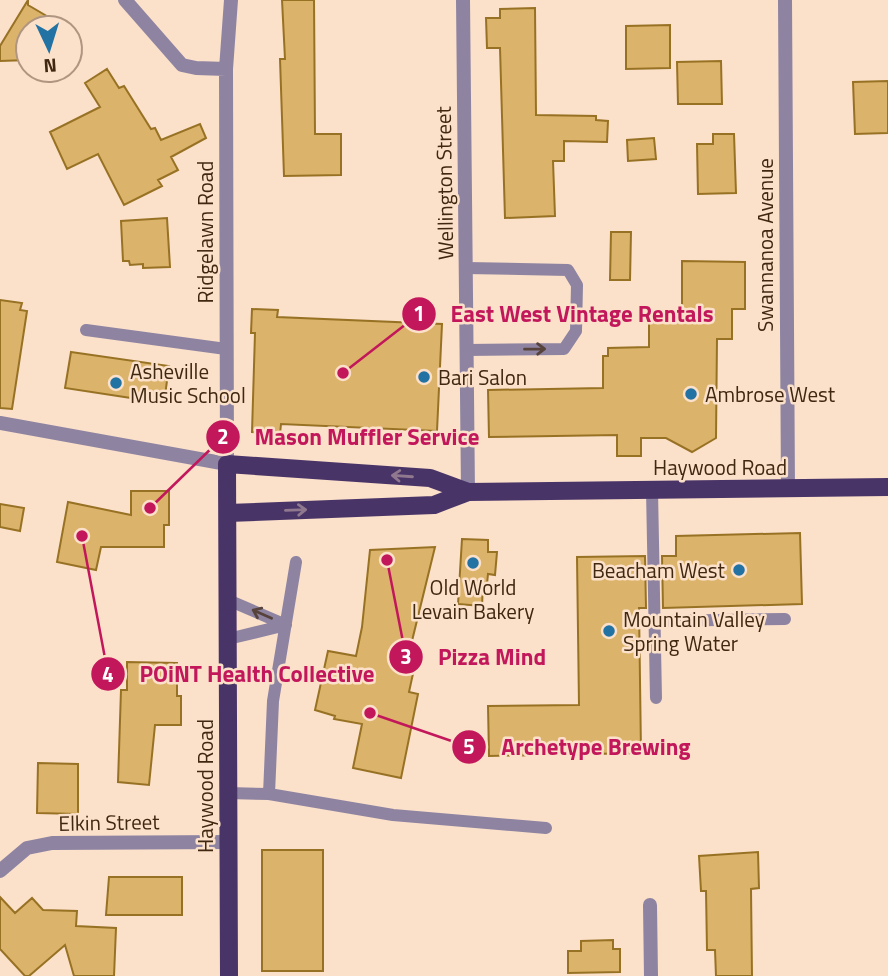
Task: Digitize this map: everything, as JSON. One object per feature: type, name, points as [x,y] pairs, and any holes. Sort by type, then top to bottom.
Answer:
[{"type":"main road","name":"Haywood Road","points":[[229,976],[227,464],[430,478],[468,492]]},
{"type":"main road","name":"Haywood Road","points":[[228,513],[434,505],[468,492],[888,487]]},
{"type":"street","points":[[124,0],[182,65],[226,69]]},
{"type":"street","name":"Ridgelawn Road","points":[[227,464],[226,69],[231,0]]},
{"type":"street","name":"Wellington Street","points":[[463,0],[468,492]]},
{"type":"street","name":"Swannanoa Avenue","points":[[785,0],[788,489]]},
{"type":"street","points":[[0,423],[227,464]]},
{"type":"street","name":"Elkin Street","points":[[0,871],[27,848],[52,843],[228,842]]},
{"type":"street","points":[[650,905],[651,976]]},
{"type":"lane","points":[[466,268],[568,270],[577,285],[576,331],[564,349],[467,351]]},
{"type":"lane","points":[[86,330],[226,349]]},
{"type":"lane","points":[[652,490],[656,698]]},
{"type":"lane","points":[[270,794],[273,701],[296,562]]},
{"type":"lane","points":[[228,600],[286,625]]},
{"type":"lane","points":[[656,621],[785,618]]},
{"type":"lane","points":[[228,639],[286,625]]},
{"type":"lane","points":[[228,793],[270,794],[393,815],[546,828]]},
{"type":"building","points":[[28,0],[28,5],[43,14],[19,14]]},
{"type":"building","points":[[282,0],[314,0],[315,134],[341,134],[341,175],[284,176],[280,59],[285,59]]},
{"type":"building","points":[[535,8],[536,115],[596,116],[596,120],[608,121],[607,142],[564,141],[564,161],[553,161],[555,216],[505,218],[500,48],[487,48],[486,18],[500,18],[500,9]]},
{"type":"building","points":[[14,23],[14,60],[0,61],[0,46]]},
{"type":"building","points":[[670,25],[670,68],[626,69],[626,26]]},
{"type":"building","points":[[721,61],[722,104],[678,104],[677,62]]},
{"type":"building","points":[[107,69],[119,88],[124,86],[161,140],[200,124],[206,138],[171,157],[178,170],[158,180],[162,186],[124,205],[98,154],[67,169],[50,132],[100,107],[85,83]]},
{"type":"building","points":[[888,81],[888,133],[855,134],[853,82]]},
{"type":"building","points":[[713,134],[734,134],[736,193],[698,194],[697,144],[713,144]]},
{"type":"building","points":[[654,138],[656,159],[628,161],[627,140]]},
{"type":"building","points":[[167,218],[170,267],[143,268],[143,264],[130,265],[129,261],[123,261],[121,221]]},
{"type":"building","points":[[611,232],[631,232],[630,280],[610,280]]},
{"type":"building","points":[[682,261],[745,262],[745,309],[732,309],[732,339],[717,339],[716,438],[692,452],[666,438],[641,438],[641,456],[617,456],[617,435],[489,437],[488,390],[603,388],[603,356],[608,356],[608,348],[649,347],[649,316],[682,315]]},
{"type":"building","points":[[0,300],[22,303],[20,310],[27,311],[12,409],[0,408]]},
{"type":"building","points":[[252,309],[278,310],[277,317],[442,324],[437,431],[281,424],[280,434],[252,432],[255,333],[251,333]]},
{"type":"building","name":"Asheville Music School","points":[[71,352],[169,366],[164,403],[65,388]]},
{"type":"building","points":[[131,491],[169,491],[169,525],[164,525],[164,547],[101,547],[96,570],[57,562],[68,502],[131,515]]},
{"type":"building","points":[[0,504],[24,508],[20,531],[0,527]]},
{"type":"building","name":"Beacham West","points":[[800,533],[802,604],[663,608],[662,556],[676,556],[676,536]]},
{"type":"building","name":"Old World Levain Bakery","points":[[462,539],[488,540],[488,552],[497,552],[495,575],[488,574],[487,584],[483,584],[482,606],[458,604]]},
{"type":"building","points":[[435,547],[411,645],[419,646],[409,692],[418,694],[401,778],[353,768],[362,724],[334,719],[335,716],[315,710],[328,651],[356,656],[362,627],[370,550]]},
{"type":"building","name":"Mountain Valley Spring Water","points":[[645,556],[646,608],[639,608],[641,753],[489,756],[488,706],[579,705],[577,557]]},
{"type":"building","points":[[127,662],[177,663],[177,696],[181,696],[181,725],[155,725],[149,785],[118,782],[121,690],[127,690]]},
{"type":"building","points":[[38,763],[78,764],[78,814],[37,813]]},
{"type":"building","points":[[262,850],[323,850],[323,971],[262,971]]},
{"type":"building","points":[[758,852],[759,888],[751,889],[752,976],[716,976],[715,950],[707,950],[706,891],[701,891],[699,856]]},
{"type":"building","points":[[109,877],[182,877],[182,915],[106,915]]},
{"type":"building","points":[[0,897],[15,913],[32,898],[43,910],[77,911],[76,926],[116,928],[114,976],[74,976],[65,945],[29,976],[25,976],[0,949]]},
{"type":"building","points":[[613,940],[613,949],[620,949],[620,972],[568,973],[568,951],[581,951],[581,941]]},
{"type":"place","name":"East West Vintage Rentals","points":[[343,373]]},
{"type":"place","name":"Bari Salon","points":[[424,377]]},
{"type":"place","name":"Asheville Music School","points":[[116,383]]},
{"type":"place","name":"Ambrose West","points":[[691,394]]},
{"type":"place","name":"Mason Muffler Service","points":[[150,508]]},
{"type":"place","name":"POiNT Health Collective","points":[[82,536]]},
{"type":"place","name":"Pizza Mind","points":[[387,560]]},
{"type":"place","name":"Old World Levain Bakery","points":[[473,563]]},
{"type":"place","name":"Beacham West","points":[[739,570]]},
{"type":"place","name":"Mountain Valley Spring Water","points":[[609,631]]},
{"type":"place","name":"Archetype Brewing","points":[[370,713]]}]
